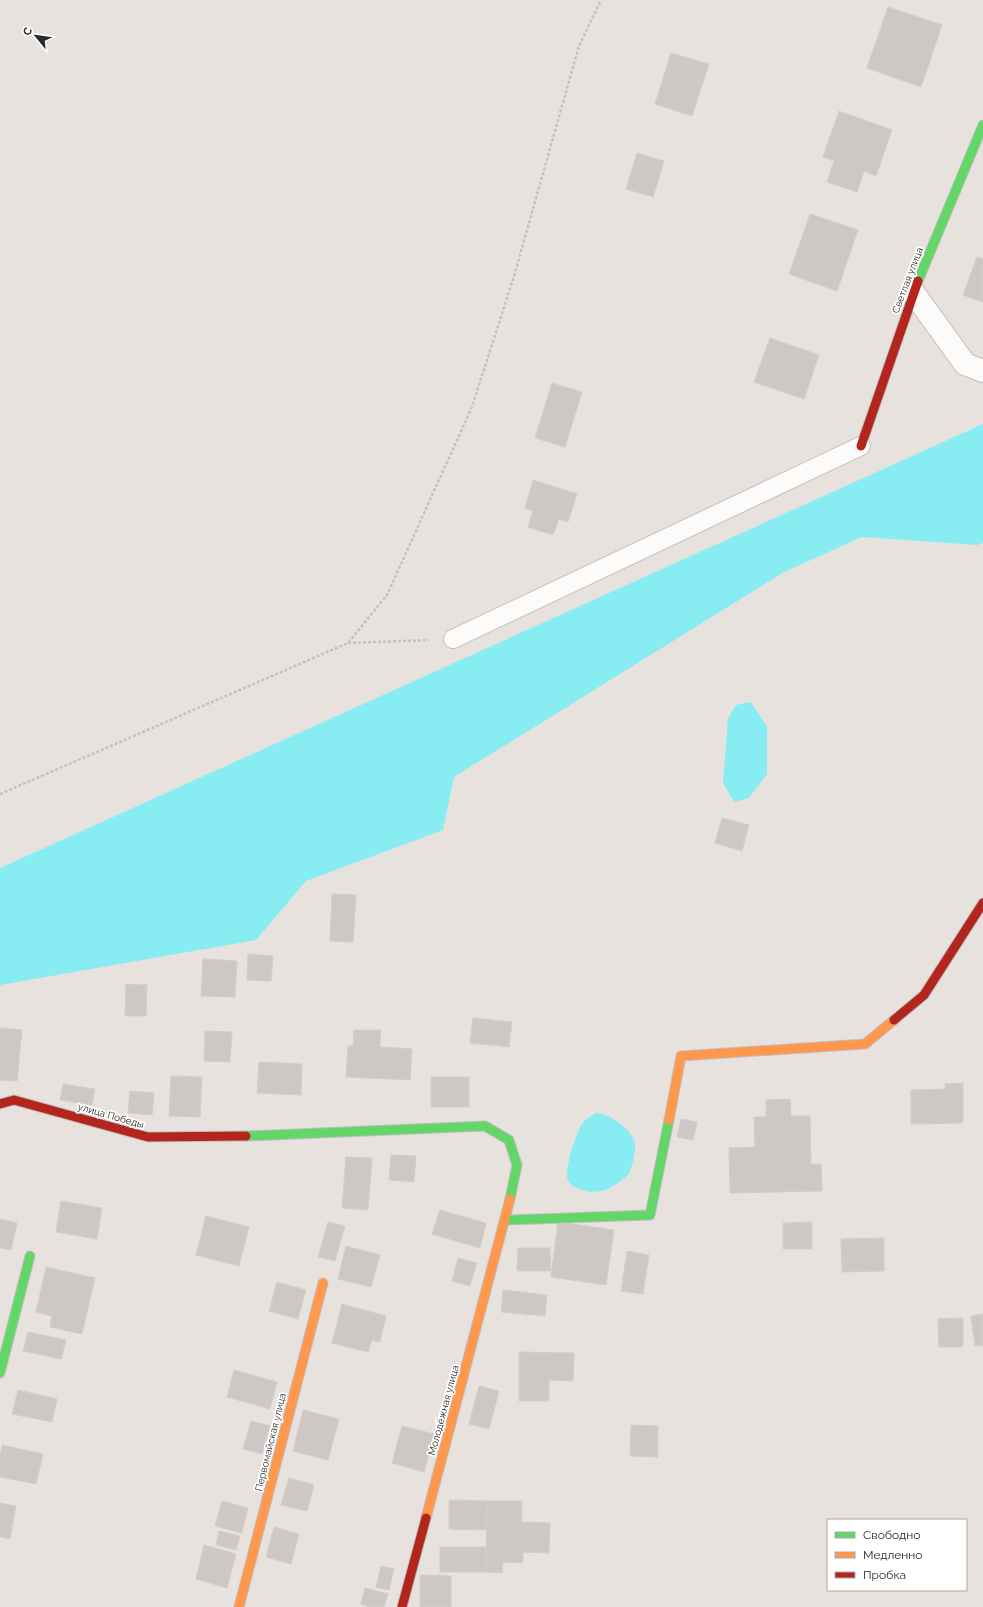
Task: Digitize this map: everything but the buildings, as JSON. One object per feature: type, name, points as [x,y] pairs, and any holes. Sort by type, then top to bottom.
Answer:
[{"type":"street","name":"Светлая улица","points":[[861,446],[913,292],[979,146],[983,125]]},
{"type":"street","points":[[913,292],[965,364],[983,371]]},
{"type":"street","points":[[505,1220],[650,1214],[681,1056],[865,1044],[924,995],[983,903]]},
{"type":"street","name":"улица Победы","points":[[0,1104],[14,1100],[148,1137],[242,1136],[486,1126],[510,1140],[517,1165],[505,1220]]},
{"type":"street","name":"Молодёжная улица","points":[[402,1607],[505,1220]]},
{"type":"street","points":[[0,1373],[30,1256]]},
{"type":"street","name":"Первомайская улица","points":[[239,1607],[322,1283]]},
{"type":"lane","points":[[453,639],[861,446]]},
{"type":"path","points":[[348,643],[387,595],[472,407],[514,276],[579,46],[600,0]]},
{"type":"path","points":[[0,794],[348,643],[453,639]]},
{"type":"water","points":[[983,424],[983,543],[977,545],[862,537],[784,572],[454,777],[443,830],[306,881],[256,940],[0,985],[0,868]]},
{"type":"water","points":[[751,702],[767,727],[767,774],[749,798],[734,802],[723,783],[728,718],[736,705]]},
{"type":"water","points":[[595,1113],[607,1116],[620,1123],[630,1133],[635,1144],[635,1148],[634,1159],[629,1174],[612,1187],[594,1192],[573,1186],[568,1181],[567,1176],[571,1151],[580,1127],[583,1122]]},
{"type":"traffic: fast","points":[[918,281],[983,125]]},
{"type":"traffic: fast","points":[[505,1220],[650,1215],[669,1120]]},
{"type":"traffic: fast","points":[[246,1136],[485,1126],[509,1140],[517,1165],[510,1199]]},
{"type":"traffic: fast","points":[[0,1373],[30,1256]]},
{"type":"traffic: slow","points":[[669,1120],[681,1056],[865,1044],[894,1020]]},
{"type":"traffic: slow","points":[[426,1518],[510,1199]]},
{"type":"traffic: slow","points":[[239,1607],[323,1283]]},
{"type":"traffic: jam","points":[[861,446],[918,281]]},
{"type":"traffic: jam","points":[[894,1020],[924,995],[983,903]]},
{"type":"traffic: jam","points":[[0,1104],[14,1100],[148,1137],[246,1136]]},
{"type":"traffic: jam","points":[[402,1607],[426,1518]]}]
